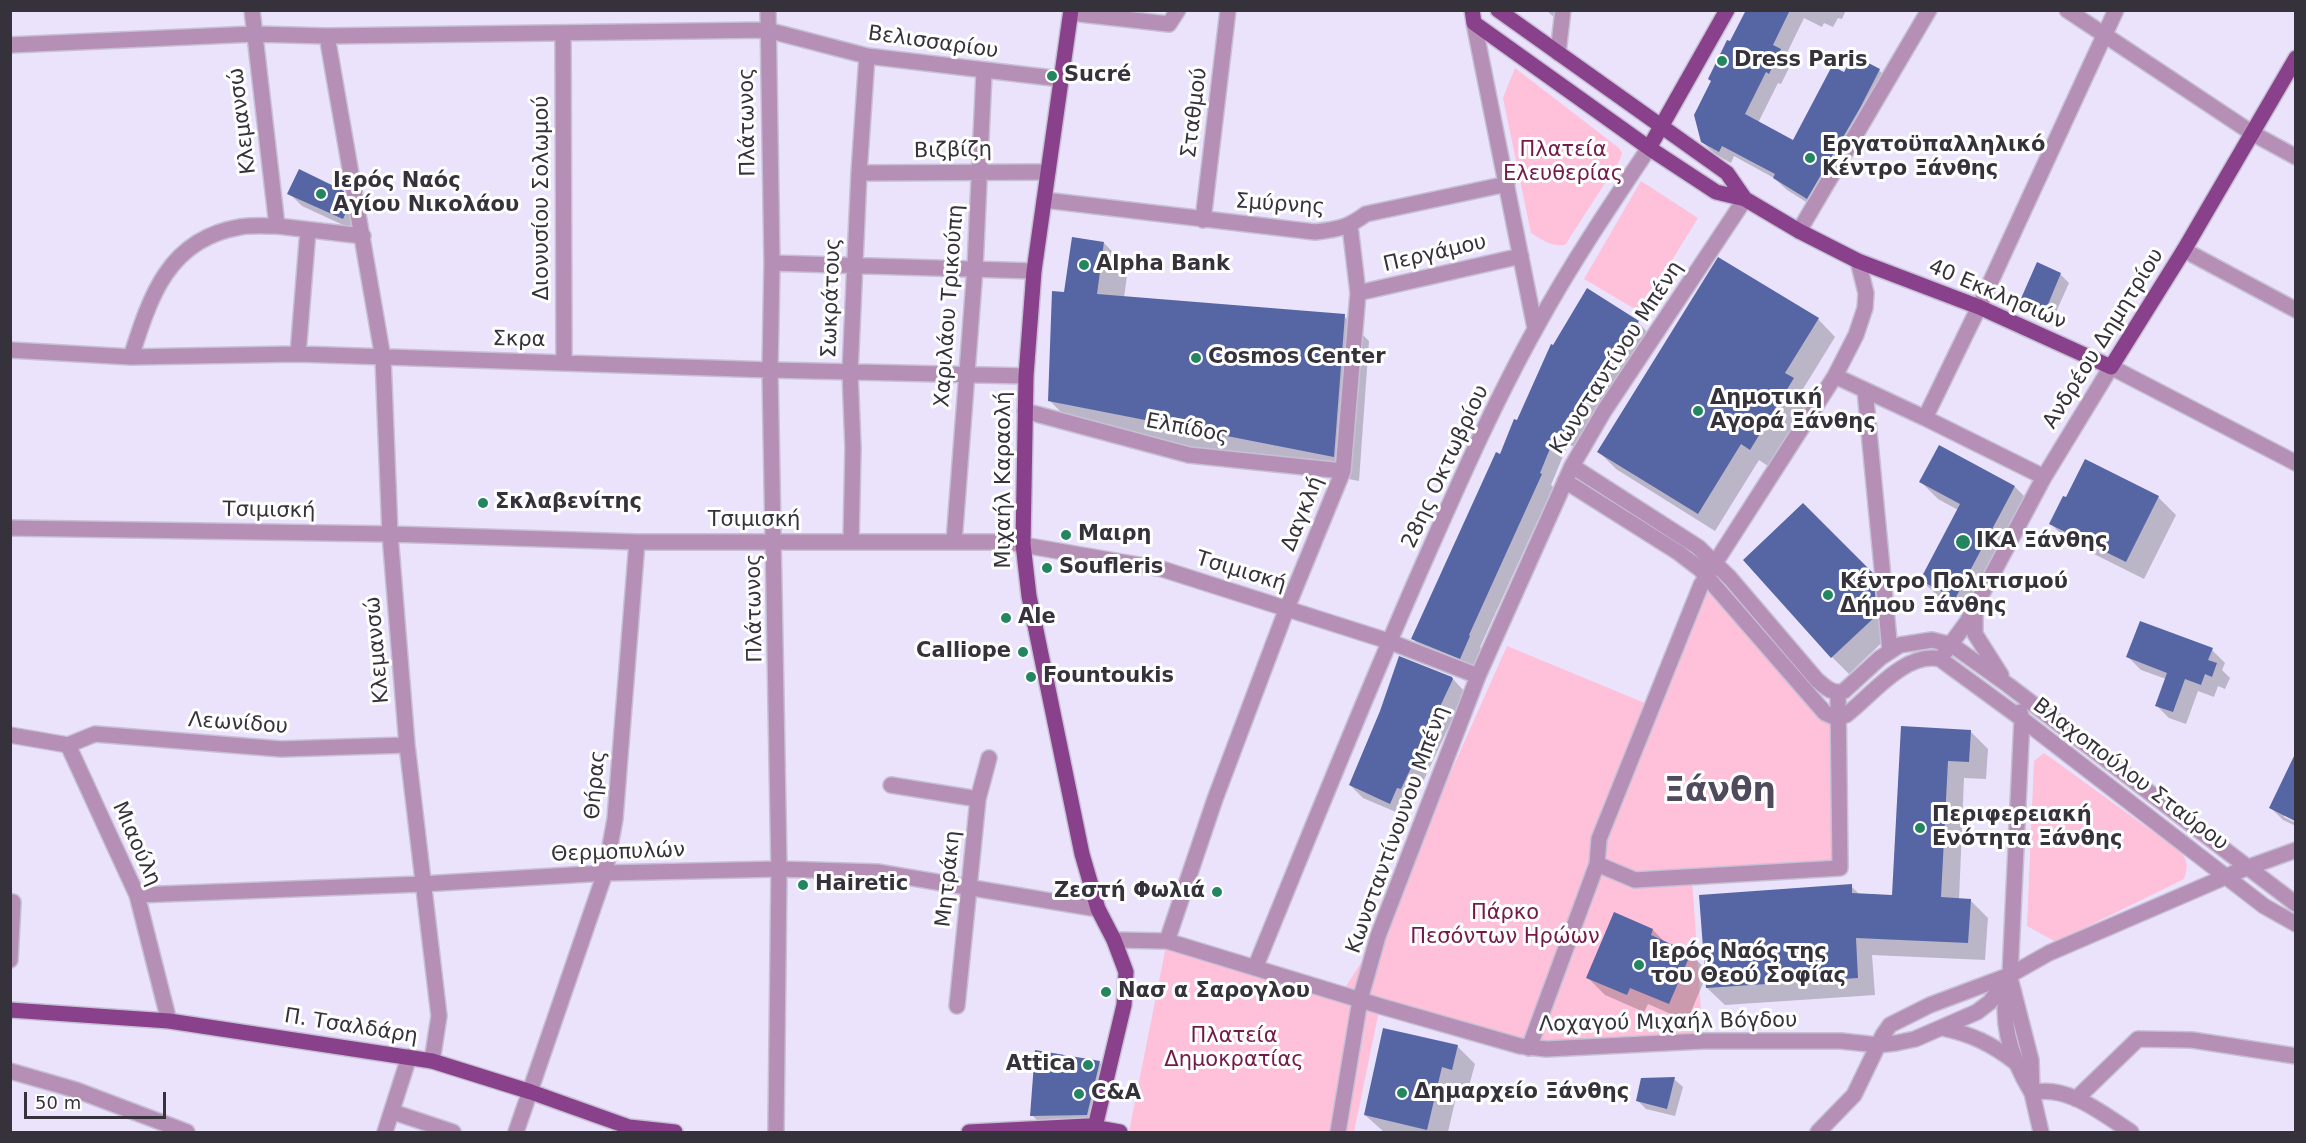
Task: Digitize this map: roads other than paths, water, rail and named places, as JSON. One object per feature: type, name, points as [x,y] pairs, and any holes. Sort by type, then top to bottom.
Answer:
[{"type":"main road","name":"40 Εκκλησιών","points":[[1498,10],[1727,173],[1745,200]]},
{"type":"main road","name":"28ης Οκτωβρίου","points":[[1649,148],[1727,10]]},
{"type":"main road","name":"Μιχαήλ Καραολή","points":[[1071,12],[1034,271],[1026,376],[1023,544],[1029,596],[1082,854],[1098,909],[1114,940],[1126,972],[1124,1005],[1095,1127]]},
{"type":"main road","name":"40 Εκκλησιών","points":[[1473,17],[1649,148],[1716,192],[1745,200],[1858,261],[1979,308],[2111,367]]},
{"type":"main road","name":"Ανδρέου Δημητρίου","points":[[2111,367],[2184,250],[2295,58]]},
{"type":"main road","name":"Π. Τσαλδάρη","points":[[10,1010],[169,1021],[432,1061],[531,1092],[629,1127],[675,1132]]},
{"type":"main road","points":[[969,1132],[1095,1127],[1120,1132]]},
{"type":"street","name":"Κλεμανσώ","points":[[252,10],[277,226]]},
{"type":"street","name":"Πλάτωνος","points":[[768,10],[772,263],[770,370],[775,542],[779,869],[776,1132]]},
{"type":"street","points":[[1071,12],[1169,24],[1178,10]]},
{"type":"street","name":"Σταθμού","points":[[1203,220],[1228,10]]},
{"type":"street","points":[[1558,53],[1563,10]]},
{"type":"street","points":[[1799,231],[1929,10]]},
{"type":"street","points":[[2067,10],[2252,133],[2295,157]]},
{"type":"street","points":[[1925,418],[1979,308],[2116,10]]},
{"type":"street","points":[[1473,17],[1535,328]]},
{"type":"street","name":"Βελισσαρίου","points":[[10,45],[254,34],[327,36],[767,30],[867,56],[1061,80]]},
{"type":"street","name":"Διονυσίου Σολωμού","points":[[563,33],[564,362]]},
{"type":"street","name":"Κλεμανσώ","points":[[327,36],[383,358],[390,534],[407,745],[439,1016],[432,1061]]},
{"type":"street","name":"Σωκράτους","points":[[851,542],[853,448],[850,372],[867,56]]},
{"type":"street","name":"Χαριλάου Τρικούπη","points":[[954,542],[975,268],[984,72]]},
{"type":"street","name":"28ης Οκτωβρίου","points":[[1255,968],[1388,641],[1474,448],[1535,328],[1586,241],[1649,148]]},
{"type":"street","name":"Βιζβίζη","points":[[859,173],[1048,172]]},
{"type":"street","name":"Σμύρνης","points":[[1044,200],[1316,232],[1342,229],[1366,214],[1506,184]]},
{"type":"street","name":"Κωνσταντίνου Μπένη","points":[[1478,676],[1572,466],[1604,411],[1745,200]]},
{"type":"street","points":[[131,357],[148,302],[165,273],[188,247],[206,238],[239,227],[277,226],[363,236]]},
{"type":"street","name":"Δαγκλή","points":[[1167,941],[1215,799],[1287,608],[1343,471],[1358,293],[1350,226]]},
{"type":"street","points":[[298,354],[308,230]]},
{"type":"street","points":[[2184,250],[2295,310]]},
{"type":"street","name":"Περγάμου","points":[[1358,293],[1521,256]]},
{"type":"street","points":[[1529,1048],[1597,864],[1599,839],[1698,592],[1714,561],[1835,376],[1856,335],[1865,308],[1866,293],[1858,261]]},
{"type":"street","points":[[772,263],[1034,271]]},
{"type":"street","name":"Σκρα","points":[[10,350],[131,357],[298,354],[1026,376]]},
{"type":"street","name":"40 Εκκλησιών","points":[[2111,367],[2295,463]]},
{"type":"street","name":"Ανδρέου Δημητρίου","points":[[1940,659],[1952,645],[1975,608],[2044,477],[2111,367]]},
{"type":"street","points":[[1835,376],[2044,477]]},
{"type":"street","points":[[1865,390],[1890,651]]},
{"type":"street","name":"Ελπίδος","points":[[1025,411],[1189,455],[1343,471]]},
{"type":"street","points":[[1572,466],[1687,538],[1714,561],[1817,680],[1829,690],[1838,693],[1845,690],[1900,645],[1922,640],[1941,641],[1952,645]]},
{"type":"street","points":[[1565,481],[1679,553],[1707,576],[1814,703],[1825,713],[1838,718]]},
{"type":"street","name":"Τσιμισκή","points":[[10,528],[390,534],[637,542],[1023,544],[1162,569],[1388,641],[1478,676]]},
{"type":"street","name":"Θήρας","points":[[516,1132],[605,873],[615,819],[637,542]]},
{"type":"street","points":[[1975,608],[1975,634],[2008,685],[2022,719],[2010,975],[2003,1010],[2015,1062],[2032,1093]]},
{"type":"street","name":"Βλαχοπούλου Σταύρου","points":[[1952,645],[2008,685],[2295,904]]},
{"type":"street","points":[[1838,718],[1856,707],[1907,665],[1926,658],[1940,659]]},
{"type":"street","name":"Βλαχοπούλου Σταύρου","points":[[1940,659],[2228,876],[2264,906],[2295,924]]},
{"type":"street","name":"Κωνσταντίνουνου Μπένη","points":[[1338,1132],[1360,1000],[1378,936],[1478,676]]},
{"type":"street","points":[[1597,864],[1635,880],[1840,868],[1838,693]]},
{"type":"street","name":"Λεωνίδου","points":[[68,745],[96,734],[281,749],[407,745]]},
{"type":"street","points":[[10,735],[68,745]]},
{"type":"street","name":"Μιαούλη","points":[[68,745],[137,895],[169,1021]]},
{"type":"street","name":"Μητράκη","points":[[957,1006],[978,799],[989,758]]},
{"type":"street","points":[[891,785],[978,799]]},
{"type":"street","points":[[1818,1132],[1854,1095],[1890,1025],[1930,1005],[2010,975],[2049,953],[2246,868],[2295,850]]},
{"type":"street","name":"Θερμοπυλών","points":[[137,895],[422,884],[605,873],[779,869],[877,872],[1098,909]]},
{"type":"street","points":[[10,960],[13,902]]},
{"type":"street","name":"Λοχαγού Μιχαήλ Βόγδου","points":[[1114,940],[1167,941],[1360,1000],[1529,1048],[1546,1049],[1703,1041],[1841,1041],[1878,1045],[1915,1039],[1977,1012],[1990,1002],[2010,975]]},
{"type":"street","points":[[2010,975],[2031,1060],[2032,1093],[2042,1132]]},
{"type":"street","points":[[1942,1028],[1978,1038],[2015,1062]]},
{"type":"street","points":[[2076,1099],[2138,1039],[2192,1040],[2295,1056]]},
{"type":"street","points":[[385,1132],[409,1057]]},
{"type":"street","points":[[10,1071],[85,1094],[187,1132]]},
{"type":"street","points":[[2032,1093],[2041,1090],[2058,1091],[2076,1099],[2131,1132]]},
{"type":"street","points":[[393,1112],[453,1132]]},
{"type":"place","name":"Dress Paris","points":[[1722,61]]},
{"type":"place","name":"Sucré","points":[[1052,76]]},
{"type":"place","name":"Εργατοϋπαλληλικό Κέντρο Ξάνθης","points":[[1810,158]]},
{"type":"place","name":"Ιερός Ναός Αγίου Νικολάου","points":[[321,194]]},
{"type":"place","name":"Alpha Bank","points":[[1084,265]]},
{"type":"place","name":"Cosmos Center","points":[[1196,358]]},
{"type":"place","name":"Δημοτική Αγορά Ξάνθης","points":[[1698,411]]},
{"type":"place","name":"Σκλαβενίτης","points":[[483,503]]},
{"type":"place","name":"Μαιρη","points":[[1066,535]]},
{"type":"place","name":"ΙΚΑ Ξάνθης","points":[[1963,542]]},
{"type":"place","name":"Soufleris","points":[[1047,568]]},
{"type":"place","name":"Κέντρο Πολιτισμού Δήμου Ξάνθης","points":[[1828,595]]},
{"type":"place","name":"Ale","points":[[1006,618]]},
{"type":"place","name":"Calliope","points":[[1023,652]]},
{"type":"place","name":"Fountoukis","points":[[1031,677]]},
{"type":"place","name":"Περιφερειακή Ενότητα Ξάνθης","points":[[1920,828]]},
{"type":"place","name":"Hairetic","points":[[803,885]]},
{"type":"place","name":"Ζεστή Φωλιά","points":[[1217,892]]},
{"type":"place","name":"Ιερός Ναός της του Θεού Σοφίας","points":[[1639,965]]},
{"type":"place","name":"Νασ α Σαρογλου","points":[[1106,992]]},
{"type":"place","name":"Attica","points":[[1088,1065]]},
{"type":"place","name":"Δημαρχείο Ξάνθης","points":[[1402,1093]]},
{"type":"place","name":"C&A","points":[[1079,1094]]},
{"type":"district","name":"Ξάνθη","points":[[1720,792]]},
{"type":"park label","name":"Πλατεία Ελευθερίας","points":[[1563,163]]},
{"type":"park label","name":"Πάρκο Πεσόντων Ηρώων","points":[[1505,926]]},
{"type":"park label","name":"Πλατεία Δημοκρατίας","points":[[1234,1049]]}]
